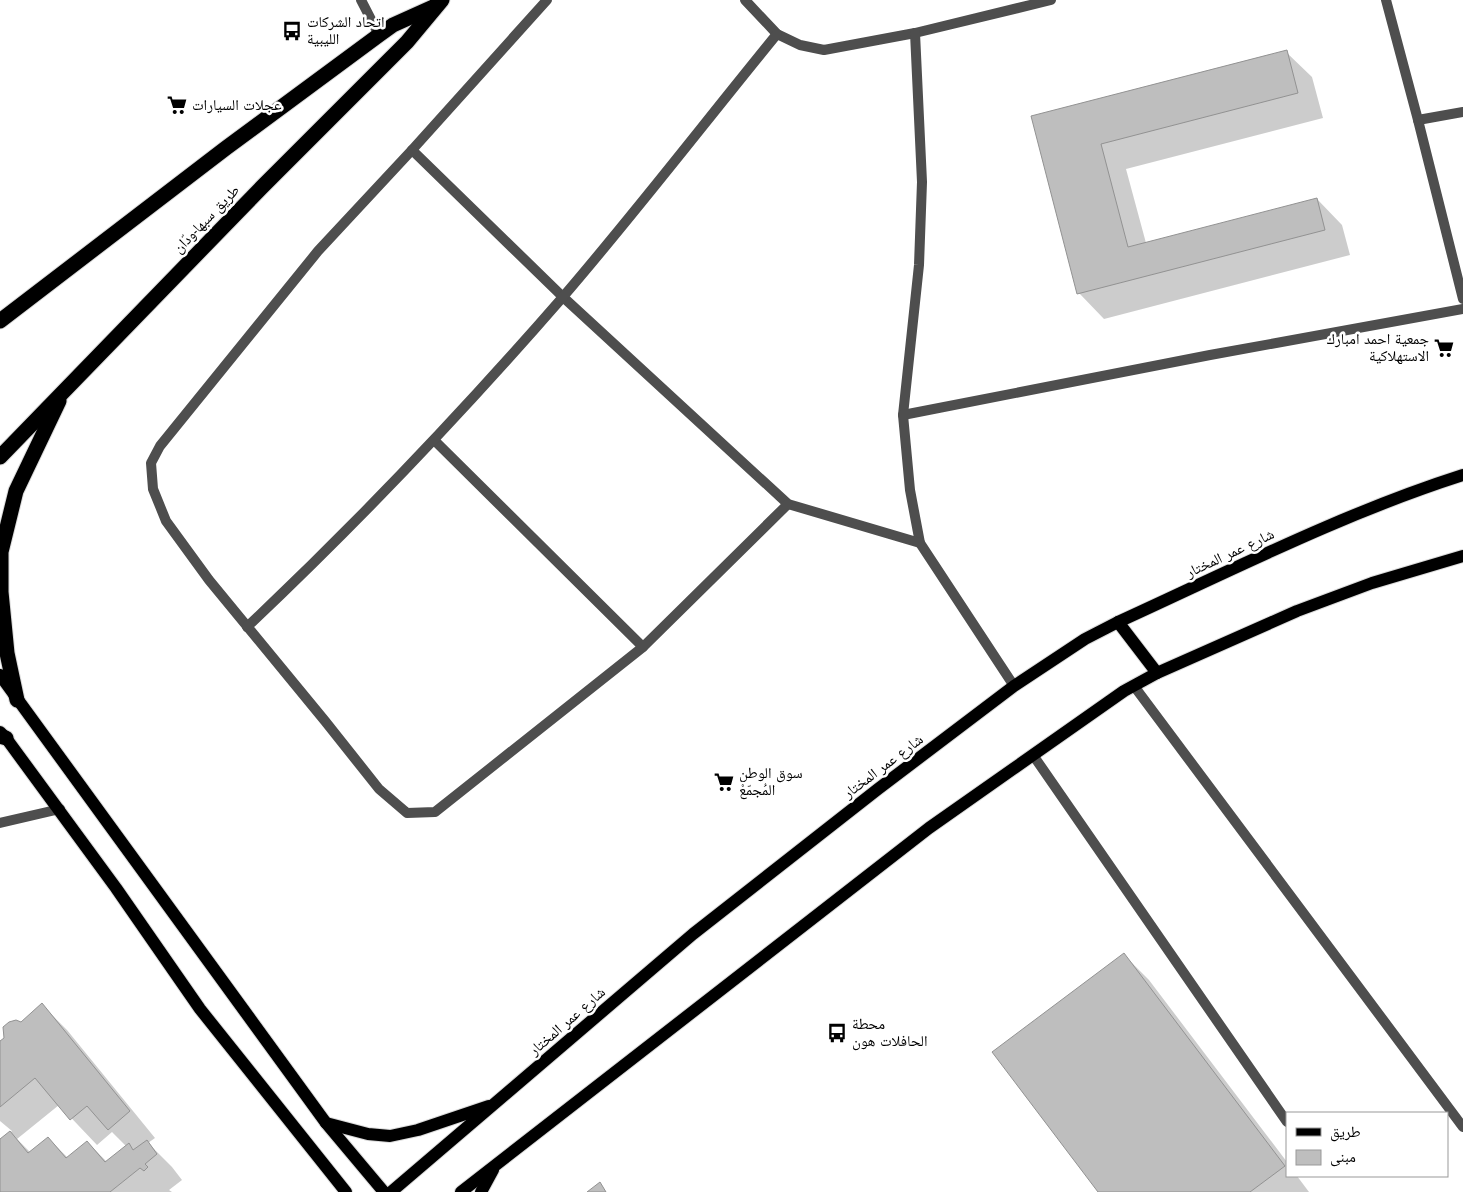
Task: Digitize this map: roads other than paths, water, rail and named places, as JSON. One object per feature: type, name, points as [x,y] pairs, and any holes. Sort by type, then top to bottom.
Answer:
[{"type":"highway","name":"طريق سبها-ودّان","points":[[0,321],[218,154],[379,34],[393,25],[439,3]]},
{"type":"highway","name":"طريق سبها-ودّان","points":[[0,457],[262,187],[407,42],[439,3]]},
{"type":"highway","points":[[17,700],[7,653],[1,592],[1,552],[16,491],[63,392]]},
{"type":"main road","name":"شارع عمر المختار","points":[[391,1192],[693,934],[878,789],[1014,686],[1085,639],[1118,622],[1333,523],[1424,487],[1463,475]]},
{"type":"main road","points":[[461,1192],[930,828],[1134,686],[1157,673],[1307,608],[1372,583],[1463,556]]},
{"type":"main road","points":[[1118,622],[1157,673]]},
{"type":"main road","points":[[0,675],[326,1123],[384,1192]]},
{"type":"main road","points":[[2,735],[60,809],[200,1009],[346,1192]]},
{"type":"main road","points":[[326,1123],[368,1134],[390,1136],[418,1130],[496,1103]]},
{"type":"main road","points":[[481,1192],[495,1166]]},
{"type":"street","points":[[361,0],[379,34]]},
{"type":"street","points":[[547,0],[318,251],[160,446],[151,463],[152,489],[166,521],[209,580],[325,721],[378,789],[407,813],[435,812],[643,647],[788,504]]},
{"type":"street","points":[[745,0],[776,34],[800,45],[824,50],[915,33],[1051,0]]},
{"type":"street","points":[[1386,0],[1463,299]]},
{"type":"street","points":[[915,33],[922,182],[919,265],[903,415],[910,490],[920,543],[1014,686]]},
{"type":"street","points":[[247,627],[434,440],[562,298],[776,34]]},
{"type":"street","points":[[1418,120],[1463,112]]},
{"type":"street","points":[[412,150],[562,298],[788,504],[920,543]]},
{"type":"street","points":[[903,415],[1210,355],[1463,309]]},
{"type":"street","points":[[434,440],[643,647]]},
{"type":"street","points":[[1134,686],[1463,1127]]},
{"type":"street","points":[[1033,756],[1286,1121]]},
{"type":"street","points":[[0,823],[60,809]]},
{"type":"place","name":"اتحاد الشركات الليبية","points":[[292,31]]},
{"type":"place","name":"عجلات السيارات","points":[[177,105]]},
{"type":"place","name":"جمعية احمد امبارك الاستهلاكية","points":[[1444,348]]},
{"type":"place","name":"سوق الوطن المُجمّعْ","points":[[724,782]]},
{"type":"place","name":"محطة الحافلات هون","points":[[837,1033]]}]
